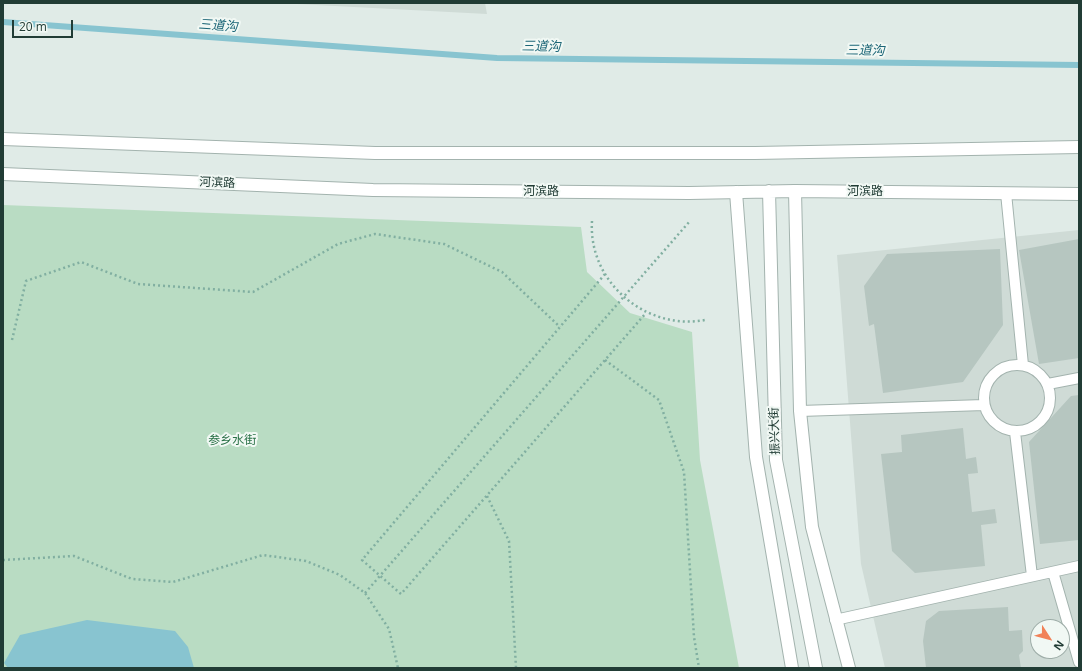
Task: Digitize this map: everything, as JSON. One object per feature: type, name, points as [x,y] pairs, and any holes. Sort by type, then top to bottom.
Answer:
[{"type":"street","points":[[3,138],[375,153],[755,153],[1079,147]]},
{"type":"street","name":"河滨路","points":[[3,174],[373,190],[681,193],[795,191],[1079,194]]},
{"type":"street","name":"振兴大街","points":[[769,191],[776,460],[816,668]]},
{"type":"street","points":[[795,191],[800,411],[812,527],[835,620],[849,668]]},
{"type":"street","name":"振兴大街","points":[[736,192],[756,457],[792,668]]},
{"type":"lane","points":[[1006,193],[1023,365]]},
{"type":"lane","points":[[1011,365],[1023,365],[1033,368],[1042,375],[1048,384],[1050,406],[1045,416],[1038,424],[1027,430],[1015,432],[1003,429],[993,422],[986,412],[983,400],[985,388],[990,377],[999,369],[1011,365]]},
{"type":"lane","points":[[1048,384],[1079,378]]},
{"type":"lane","points":[[800,411],[984,405]]},
{"type":"lane","points":[[1015,432],[1032,576]]},
{"type":"lane","points":[[835,620],[1079,566]]},
{"type":"lane","points":[[1053,572],[1079,662]]},
{"type":"path","points":[[592,221],[594,246],[599,263],[618,293],[646,313],[663,319],[680,322],[705,320]]},
{"type":"path","points":[[365,593],[690,221]]},
{"type":"path","points":[[12,340],[26,281],[80,262],[138,284],[253,292],[338,244],[375,234],[444,244],[502,272],[560,327]]},
{"type":"path","points":[[605,274],[362,560],[401,594],[646,313]]},
{"type":"path","points":[[606,360],[659,400],[684,472],[694,637],[699,668]]},
{"type":"path","points":[[487,496],[509,541],[516,668]]},
{"type":"path","points":[[3,560],[74,556],[132,579],[173,582],[263,555],[306,561],[340,575],[365,593],[389,629],[398,668]]},
{"type":"shaded area","points":[[278,3],[485,3],[487,14]]},
{"type":"shaded area","points":[[1079,230],[1079,668],[885,668],[861,564],[837,255]]},
{"type":"green space","name":"参乡水街","points":[[3,205],[581,227],[587,272],[630,313],[692,332],[700,460],[739,668],[3,668]]},
{"type":"water","points":[[87,620],[175,631],[188,647],[194,668],[8,668],[4,663],[20,635]]},
{"type":"building","points":[[1079,239],[1079,358],[1039,364],[1019,250]]},
{"type":"building","points":[[1000,249],[1003,325],[963,382],[883,393],[874,324],[869,326],[864,286],[887,254]]},
{"type":"building","points":[[1079,395],[1079,540],[1040,544],[1029,442],[1071,396]]},
{"type":"building","points":[[963,428],[966,459],[976,457],[978,473],[968,474],[972,512],[995,509],[997,523],[981,525],[985,566],[915,573],[892,551],[881,454],[902,452],[901,435]]},
{"type":"building","points":[[1008,607],[1009,631],[1022,630],[1023,651],[1019,655],[1021,668],[926,668],[923,641],[926,621],[939,611]]},
{"type":"waterway","name":"三道沟","points":[[3,22],[497,58],[1079,65]]}]
